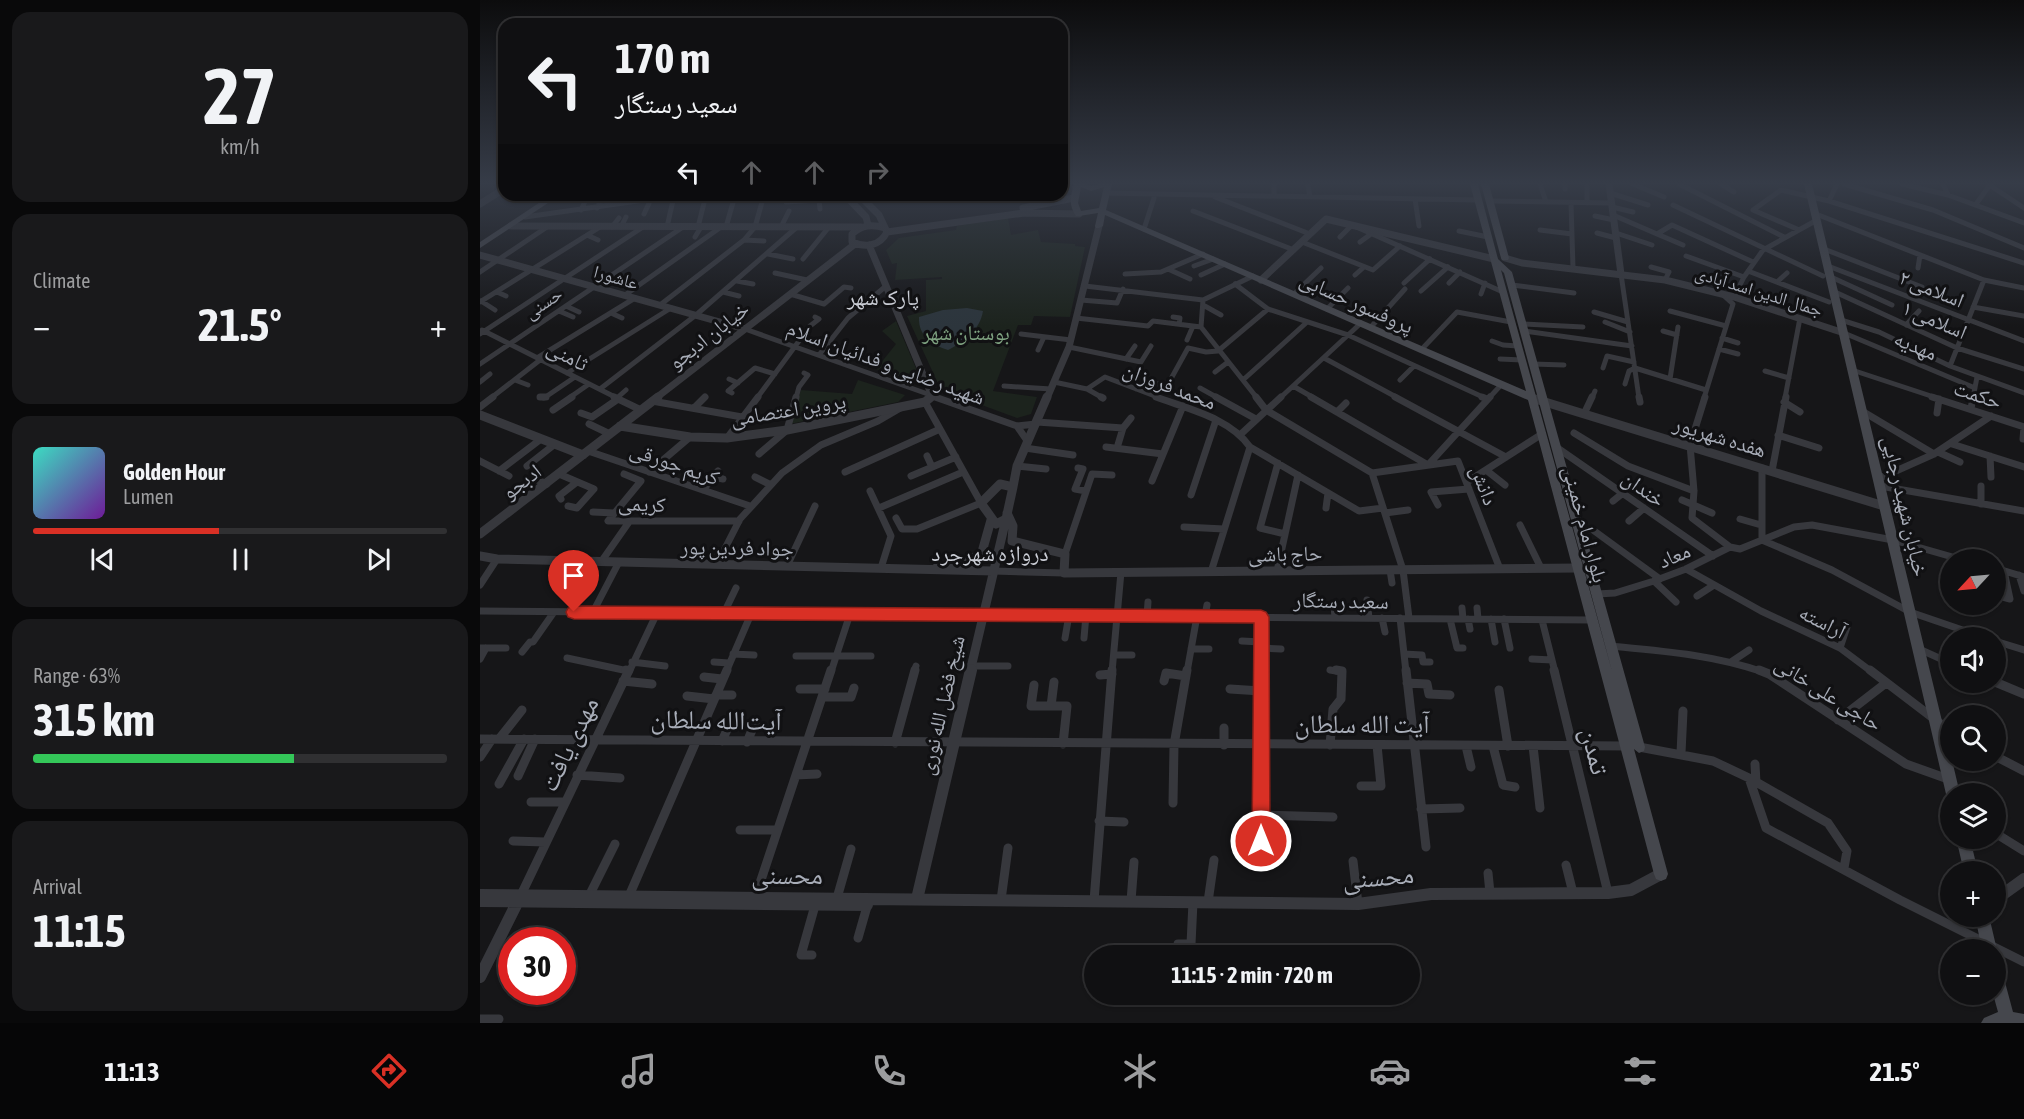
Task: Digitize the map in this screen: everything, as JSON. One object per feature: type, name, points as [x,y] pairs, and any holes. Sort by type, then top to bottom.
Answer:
[{"type":"main road","points":[[480,246],[502,232]]},
{"type":"main road","name":"پروفسور حسابی","points":[[1150,232],[1532,398]]},
{"type":"main road","name":"بلوار امام خمینی","points":[[1487,232],[1500,258]]},
{"type":"main road","name":"بلوار امام خمینی","points":[[1493,232],[1508,289],[1544,402],[1639,747]]},
{"type":"main road","name":"خیابان شهید رجایی","points":[[1820,232],[1828,266],[1827,277],[1834,292],[1841,320],[1950,783]]},
{"type":"main road","points":[[1500,258],[1508,272]]},
{"type":"main road","name":"بلوار امام خمینی","points":[[1508,272],[1508,289]]},
{"type":"main road","name":"بلوار امام خمینی","points":[[1519,325],[1518,346],[1662,873]]},
{"type":"main road","points":[[2004,1005],[2007,1018]]},
{"type":"main road","points":[[1989,1023],[2007,1018],[2024,1022]]},
{"type":"street","points":[[480,272],[539,232]]},
{"type":"street","points":[[495,310],[481,302],[487,295],[497,292],[534,270],[592,232]]},
{"type":"street","points":[[482,332],[636,232]]},
{"type":"street","name":"حسنی","points":[[480,364],[676,232]]},
{"type":"street","points":[[694,237],[697,232]]},
{"type":"street","points":[[625,296],[717,232]]},
{"type":"street","points":[[660,305],[677,289],[720,260],[751,232]]},
{"type":"street","points":[[600,389],[696,315],[791,232]]},
{"type":"street","points":[[803,258],[825,232]]},
{"type":"street","points":[[855,232],[852,234],[851,240],[855,244],[869,245],[882,240],[885,232]]},
{"type":"street","points":[[1000,484],[1013,487],[1017,466],[1070,343],[1098,232]]},
{"type":"street","points":[[1246,232],[1294,250]]},
{"type":"street","points":[[1304,232],[1310,234]]},
{"type":"street","points":[[1203,302],[1235,284],[1257,278],[1294,250],[1312,232]]},
{"type":"street","points":[[1340,237],[1345,232]]},
{"type":"street","points":[[1366,232],[1485,284],[1508,289],[1574,293]]},
{"type":"street","points":[[1382,232],[1500,258]]},
{"type":"street","points":[[1463,232],[1488,237]]},
{"type":"street","points":[[1554,232],[1572,234],[1573,268]]},
{"type":"street","points":[[1615,232],[1640,402]]},
{"type":"street","points":[[1651,232],[1683,245]]},
{"type":"street","points":[[1657,234],[1661,232]]},
{"type":"street","points":[[1687,232],[1753,262]]},
{"type":"street","points":[[1726,232],[1763,250],[1892,305]]},
{"type":"street","points":[[1774,232],[1784,237]]},
{"type":"street","points":[[1730,547],[1692,518],[1694,491],[1690,445],[1733,300],[1744,277],[1763,250],[1793,232]]},
{"type":"street","points":[[1856,232],[1984,280],[2024,288]]},
{"type":"street","points":[[1924,232],[2024,263]]},
{"type":"street","points":[[1985,232],[2024,248]]},
{"type":"street","points":[[1597,233],[1652,245]]},
{"type":"street","points":[[1360,242],[1371,234]]},
{"type":"street","points":[[587,235],[598,240]]},
{"type":"street","points":[[1371,243],[1379,237]]},
{"type":"street","points":[[744,240],[764,241]]},
{"type":"street","points":[[1302,242],[1372,270],[1400,246]]},
{"type":"street","name":"خیابان ادبجو","points":[[586,453],[855,244]]},
{"type":"street","points":[[869,245],[940,429],[991,520],[998,524],[1006,516],[1013,526],[1012,541],[1065,554]]},
{"type":"street","points":[[1824,249],[1922,287]]},
{"type":"street","points":[[1340,258],[1346,252]]},
{"type":"street","points":[[768,254],[793,259]]},
{"type":"street","points":[[1125,274],[1161,272],[1203,254]]},
{"type":"street","name":"عاشورا","points":[[480,255],[745,329]]},
{"type":"street","points":[[1918,268],[1920,255]]},
{"type":"street","points":[[590,256],[597,259]]},
{"type":"street","points":[[1686,256],[1744,277]]},
{"type":"street","name":"جمال الدین اسد آبادی","points":[[1500,258],[1522,263],[1665,280],[1719,293],[1733,300],[1800,318],[1844,333]]},
{"type":"street","points":[[1194,266],[1213,259]]},
{"type":"street","points":[[1370,328],[1404,286],[1430,259]]},
{"type":"street","points":[[720,260],[731,262]]},
{"type":"street","points":[[1508,272],[1513,266],[1522,263]]},
{"type":"street","points":[[1201,275],[1225,264]]},
{"type":"street","name":"اسلامی ۲","points":[[1828,266],[2024,341]]},
{"type":"street","points":[[1354,275],[1364,267]]},
{"type":"street","points":[[1421,291],[1448,267]]},
{"type":"street","points":[[1651,267],[1669,272],[1665,280]]},
{"type":"street","points":[[1294,294],[1321,268]]},
{"type":"street","points":[[1168,269],[1190,279]]},
{"type":"street","points":[[1748,271],[1829,302]]},
{"type":"street","points":[[1449,283],[1460,272]]},
{"type":"street","points":[[775,273],[807,280]]},
{"type":"street","points":[[1777,282],[1787,273]]},
{"type":"street","points":[[736,280],[753,284]]},
{"type":"street","points":[[1950,366],[1984,280]]},
{"type":"street","points":[[1235,284],[1268,309],[1306,324],[1348,335],[1487,399]]},
{"type":"street","points":[[1481,294],[1485,284]]},
{"type":"street","points":[[819,355],[848,318],[886,286]]},
{"type":"street","points":[[1084,286],[1189,298],[1203,302],[1221,315]]},
{"type":"street","points":[[790,294],[824,304],[844,287],[851,288]]},
{"type":"street","points":[[1327,309],[1348,288]]},
{"type":"street","points":[[1081,300],[1117,303],[1123,290]]},
{"type":"street","points":[[497,292],[506,296]]},
{"type":"street","points":[[723,292],[739,296]]},
{"type":"street","name":"اسلامی ۱","points":[[1834,292],[1957,348],[2024,369]]},
{"type":"street","points":[[480,407],[539,359],[635,298]]},
{"type":"street","points":[[1187,306],[1189,298]]},
{"type":"street","points":[[1203,302],[1201,327],[1266,410],[1372,473],[1403,570],[1404,654],[1426,847]]},
{"type":"street","points":[[566,306],[579,312]]},
{"type":"street","points":[[1973,307],[2024,316]]},
{"type":"street","points":[[567,373],[671,308]]},
{"type":"street","points":[[1136,389],[1150,382],[1167,386],[1188,348],[1206,352],[1218,351],[1268,309]]},
{"type":"street","points":[[559,311],[573,317]]},
{"type":"street","points":[[1670,311],[1726,327]]},
{"type":"street","points":[[1906,325],[1919,311]]},
{"type":"street","points":[[1421,350],[1457,312],[1632,346]]},
{"type":"street","points":[[1594,312],[1628,322]]},
{"type":"street","points":[[611,313],[622,318]]},
{"type":"street","points":[[727,438],[810,326],[819,319],[815,317]]},
{"type":"street","points":[[1173,317],[1180,318],[1179,324]]},
{"type":"street","points":[[1076,318],[1148,326],[1153,321],[1201,327]]},
{"type":"street","points":[[1800,318],[1778,435],[1767,470],[1761,525],[1762,540],[1832,570],[1910,612],[1954,627]]},
{"type":"street","points":[[1841,320],[1879,332],[1950,366],[2024,393]]},
{"type":"street","points":[[1605,321],[1630,332]]},
{"type":"street","points":[[1360,323],[1240,434],[1250,447],[1359,511],[1408,510]]},
{"type":"street","points":[[1243,380],[1306,324]]},
{"type":"street","points":[[1519,325],[1582,327]]},
{"type":"street","points":[[1186,340],[1193,326]]},
{"type":"street","points":[[1670,379],[1678,327]]},
{"type":"street","name":"شهید رضایی و فدائیان اسلام","points":[[745,329],[819,355],[928,399],[1017,426],[1036,423],[1123,428]]},
{"type":"street","points":[[636,330],[643,334]]},
{"type":"street","points":[[1663,331],[1677,335]]},
{"type":"street","name":"ثامنی","points":[[482,332],[641,410]]},
{"type":"street","name":"مهدیه","points":[[1844,333],[1975,388]]},
{"type":"street","points":[[1021,334],[1070,343],[1141,362],[1151,346]]},
{"type":"street","points":[[1038,350],[1044,337]]},
{"type":"street","points":[[1722,338],[1738,343]]},
{"type":"street","points":[[1492,341],[1503,345],[1518,346]]},
{"type":"street","points":[[1126,359],[1134,346]]},
{"type":"street","points":[[1719,348],[1738,354]]},
{"type":"street","points":[[1603,368],[1607,356],[1706,390]]},
{"type":"street","points":[[1323,357],[1506,457]]},
{"type":"street","points":[[1500,359],[1522,360]]},
{"type":"street","points":[[1215,372],[1228,362]]},
{"type":"street","points":[[1533,364],[1564,365]]},
{"type":"street","points":[[1625,384],[1629,371],[1635,365]]},
{"type":"street","points":[[1400,380],[1414,366]]},
{"type":"street","points":[[732,393],[728,391],[754,368],[775,374]]},
{"type":"street","name":"حکمت","points":[[1852,370],[2024,427]]},
{"type":"street","points":[[1765,371],[1789,378]]},
{"type":"street","points":[[759,454],[787,430],[799,387],[808,375],[804,373]]},
{"type":"street","points":[[480,382],[490,374]]},
{"type":"street","points":[[540,397],[549,396],[575,377]]},
{"type":"street","name":"محمد فروزان","points":[[1088,389],[1105,377],[1183,405],[1240,434]]},
{"type":"street","points":[[1971,409],[1977,377]]},
{"type":"street","points":[[729,379],[738,383]]},
{"type":"street","points":[[514,380],[528,385]]},
{"type":"street","points":[[553,410],[590,384]]},
{"type":"street","points":[[1004,386],[1052,385],[1088,389],[1103,398]]},
{"type":"street","points":[[1293,386],[1428,465],[1501,385]]},
{"type":"street","points":[[1200,388],[1256,420]]},
{"type":"street","points":[[581,413],[592,417],[626,390]]},
{"type":"street","points":[[1584,414],[1595,391]]},
{"type":"street","points":[[694,408],[705,397]]},
{"type":"street","name":"هفده شهریور","points":[[1532,398],[1884,506]]},
{"type":"street","name":"پروین اعتصامی","points":[[620,426],[690,437],[727,438],[787,430],[928,399]]},
{"type":"street","points":[[1937,413],[1940,399]]},
{"type":"street","points":[[652,401],[742,417]]},
{"type":"street","points":[[1784,402],[1800,412]]},
{"type":"street","points":[[1337,412],[1346,403]]},
{"type":"street","points":[[1152,481],[1183,405]]},
{"type":"street","points":[[717,564],[739,521],[750,506],[800,459],[820,446],[904,406]]},
{"type":"street","points":[[1862,411],[1936,453],[1960,462]]},
{"type":"street","points":[[480,415],[541,439],[586,453]]},
{"type":"street","points":[[1879,482],[1952,444],[1991,416]]},
{"type":"street","points":[[1117,448],[1123,428],[1131,418]]},
{"type":"street","points":[[1191,495],[1216,420]]},
{"type":"street","points":[[588,424],[610,434]]},
{"type":"street","points":[[1017,426],[1027,445],[1073,455]]},
{"type":"street","points":[[2024,427],[2024,439]]},
{"type":"street","points":[[844,472],[940,429]]},
{"type":"street","points":[[1574,433],[1628,466],[1694,491]]},
{"type":"street","points":[[1437,506],[1431,492],[1468,486],[1486,470],[1542,434]]},
{"type":"street","points":[[1778,435],[1819,448]]},
{"type":"street","points":[[649,472],[690,437]]},
{"type":"street","points":[[499,471],[541,439]]},
{"type":"street","points":[[527,466],[555,444]]},
{"type":"street","points":[[1952,444],[2024,467]]},
{"type":"street","points":[[1106,447],[1163,454]]},
{"type":"street","points":[[1211,572],[1250,447]]},
{"type":"street","name":"خندان","points":[[1556,447],[1713,555]]},
{"type":"street","name":"کریم جورقی","points":[[586,453],[750,506]]},
{"type":"street","name":"ادبجو","points":[[480,534],[586,453]]},
{"type":"street","points":[[927,456],[932,466]]},
{"type":"street","points":[[1990,456],[1991,477]]},
{"type":"street","points":[[911,476],[956,457]]},
{"type":"street","points":[[480,461],[509,476]]},
{"type":"street","name":"دانش","points":[[1372,473],[1458,461],[1500,569]]},
{"type":"street","points":[[1278,464],[1260,528],[1285,534]]},
{"type":"street","points":[[1017,466],[1046,469]]},
{"type":"street","points":[[896,518],[902,529],[917,529],[981,503],[1017,466]]},
{"type":"street","points":[[1078,468],[1083,469],[1075,489],[1086,491]]},
{"type":"street","points":[[1486,470],[1505,485]]},
{"type":"street","points":[[879,508],[963,472]]},
{"type":"street","points":[[560,474],[594,489],[577,508],[568,506]]},
{"type":"street","name":"کریمی","points":[[624,474],[640,481],[608,521],[739,521]]},
{"type":"street","points":[[703,490],[716,474],[723,478]]},
{"type":"street","points":[[1064,573],[1065,554],[1092,474],[1112,475]]},
{"type":"street","points":[[1277,571],[1298,475]]},
{"type":"street","points":[[755,477],[771,485]]},
{"type":"street","points":[[535,478],[547,484]]},
{"type":"street","points":[[561,499],[559,496],[577,482]]},
{"type":"street","points":[[1879,482],[2024,512]]},
{"type":"street","points":[[1981,486],[1981,504]]},
{"type":"street","name":"شیخ فضل الله نوری","points":[[917,899],[1013,487]]},
{"type":"street","points":[[870,490],[891,536],[880,568]]},
{"type":"street","points":[[1326,508],[1328,493]]},
{"type":"street","points":[[1613,501],[1623,493]]},
{"type":"street","points":[[1682,500],[1712,513]]},
{"type":"street","points":[[787,566],[815,506]]},
{"type":"street","points":[[1629,521],[1644,508]]},
{"type":"street","points":[[593,512],[614,513]]},
{"type":"street","points":[[1740,519],[1761,525]]},
{"type":"street","points":[[929,569],[978,556],[982,552],[991,520]]},
{"type":"street","points":[[601,562],[628,522]]},
{"type":"street","points":[[1520,525],[1541,568]]},
{"type":"street","name":"معاد","points":[[1597,594],[1615,593],[1658,580],[1730,547],[1740,549],[1794,527],[1812,525],[1893,540],[1940,553]]},
{"type":"street","points":[[1184,527],[1224,529]]},
{"type":"street","points":[[1593,530],[1658,580],[1676,602]]},
{"type":"street","name":"جواد فردین پور","points":[[480,556],[497,559],[993,571]]},
{"type":"street","points":[[480,585],[497,559]]},
{"type":"street","points":[[593,612],[619,562]]},
{"type":"street","name":"حاج باشی","points":[[993,571],[1064,573],[1578,568]]},
{"type":"street","name":"آراسته","points":[[1686,569],[1761,611],[1840,648],[1940,723]]},
{"type":"street","points":[[1390,570],[1392,583]]},
{"type":"street","points":[[1094,901],[1105,744],[1122,572]]},
{"type":"street","points":[[2006,572],[2022,576],[2024,591]]},
{"type":"street","points":[[2006,580],[2010,599],[2006,598]]},
{"type":"street","points":[[1697,596],[1714,585]]},
{"type":"street","points":[[724,613],[736,588]]},
{"type":"street","points":[[1367,600],[1369,618]]},
{"type":"street","points":[[1147,616],[1148,602]]},
{"type":"street","points":[[1173,803],[1173,745],[1191,649],[1201,616],[1207,605]]},
{"type":"street","points":[[1334,605],[1335,618]]},
{"type":"street","points":[[1462,608],[1470,629]]},
{"type":"street","points":[[1476,608],[1478,619]]},
{"type":"street","name":"سعید رستگار","points":[[480,611],[1592,620]]},
{"type":"street","points":[[522,652],[530,642],[533,642],[554,612]]},
{"type":"street","name":"مهدی یافت","points":[[519,898],[657,613]]},
{"type":"street","points":[[629,896],[751,614]]},
{"type":"street","points":[[755,898],[850,615]]},
{"type":"street","points":[[1065,638],[1069,615]]},
{"type":"street","points":[[1084,638],[1086,615]]},
{"type":"street","points":[[1261,617],[1261,841]]},
{"type":"street","points":[[1383,618],[1385,632]]},
{"type":"street","points":[[1450,619],[1457,648],[1463,648]]},
{"type":"street","points":[[1491,619],[1495,642]]},
{"type":"street","points":[[1504,619],[1510,648]]},
{"type":"street","name":"تمدن","points":[[1542,620],[1608,893]]},
{"type":"street","points":[[1840,648],[1847,627]]},
{"type":"street","points":[[1242,641],[1281,649]]},
{"type":"street","points":[[2006,644],[2024,650]]},
{"type":"street","name":"حاجی علی خانی","points":[[1611,646],[1675,652],[1731,662],[1769,674],[1906,764],[1949,780]]},
{"type":"street","points":[[480,659],[483,648],[506,648]]},
{"type":"street","points":[[1191,649],[1209,649]]},
{"type":"street","points":[[1918,649],[1940,659]]},
{"type":"street","points":[[1731,662],[1749,650]]},
{"type":"street","points":[[733,654],[754,654]]},
{"type":"street","points":[[1404,654],[1422,655],[1423,662],[1430,663]]},
{"type":"street","points":[[1114,655],[1132,655]]},
{"type":"street","points":[[796,656],[870,656]]},
{"type":"street","points":[[567,658],[630,667],[665,666]]},
{"type":"street","points":[[1532,659],[1552,660]]},
{"type":"street","points":[[714,662],[729,663]]},
{"type":"street","points":[[895,743],[916,666]]},
{"type":"street","points":[[970,666],[1008,666]]},
{"type":"street","points":[[1330,670],[1342,671],[1341,699],[1333,709],[1330,745]]},
{"type":"street","points":[[1164,681],[1166,673],[1186,676]]},
{"type":"street","points":[[1100,675],[1112,674]]},
{"type":"street","points":[[704,677],[722,679]]},
{"type":"street","points":[[623,681],[652,684]]},
{"type":"street","points":[[1051,706],[1054,682]]},
{"type":"street","points":[[1407,683],[1427,684],[1429,694],[1450,695]]},
{"type":"street","points":[[1838,720],[1886,683]]},
{"type":"street","points":[[1034,685],[1031,706],[1067,706],[1063,744]]},
{"type":"street","points":[[2006,687],[2024,694]]},
{"type":"street","points":[[800,689],[851,698],[854,688]]},
{"type":"street","points":[[1230,689],[1261,691]]},
{"type":"street","points":[[1499,690],[1508,746]]},
{"type":"street","points":[[687,696],[732,695]]},
{"type":"street","points":[[480,757],[522,710]]},
{"type":"street","points":[[1681,753],[1683,711]]},
{"type":"street","points":[[722,741],[730,723]]},
{"type":"street","points":[[747,742],[755,723]]},
{"type":"street","points":[[1224,728],[1224,745]]},
{"type":"street","name":"آیت‌الله سلطان","points":[[480,739],[952,744]]},
{"type":"street","points":[[499,784],[524,739]]},
{"type":"street","points":[[518,776],[535,739]]},
{"type":"street","name":"آیت الله سلطان","points":[[952,744],[1627,746]]},
{"type":"street","points":[[1361,786],[1381,786],[1377,745]]},
{"type":"street","points":[[1466,746],[1471,767]]},
{"type":"street","points":[[1493,746],[1503,785],[1515,787]]},
{"type":"street","points":[[1533,746],[1540,808]]},
{"type":"street","points":[[1639,747],[1681,753],[1713,761],[1828,823],[1847,851],[1844,868]]},
{"type":"street","points":[[2006,762],[2024,771]]},
{"type":"street","points":[[1755,764],[1752,781],[1766,828],[1974,939]]},
{"type":"street","points":[[796,775],[817,774]]},
{"type":"street","points":[[577,775],[620,778]]},
{"type":"street","points":[[531,802],[564,802]]},
{"type":"street","points":[[1421,809],[1460,808]]},
{"type":"street","points":[[1261,815],[1333,816]]},
{"type":"street","points":[[1099,821],[1124,822]]},
{"type":"street","points":[[740,831],[777,830]]},
{"type":"street","points":[[2006,840],[2024,851]]},
{"type":"street","points":[[513,841],[545,842]]},
{"type":"street","points":[[589,896],[615,844]]},
{"type":"street","points":[[1001,900],[1008,848]]},
{"type":"street","points":[[837,898],[851,849]]},
{"type":"street","points":[[1208,902],[1214,860]]},
{"type":"street","points":[[1353,861],[1358,904]]},
{"type":"street","points":[[1131,901],[1134,862]]},
{"type":"street","points":[[1566,865],[1573,893]]},
{"type":"street","points":[[1488,873],[1490,893]]},
{"type":"street","name":"محسنی","points":[[480,895],[519,898],[868,902],[917,899],[1358,904],[1431,894],[1608,893],[1631,890],[1662,873]]},
{"type":"street","points":[[2006,892],[2024,879]]},
{"type":"street","name":"محسنی","points":[[480,901],[629,896],[816,901],[837,898],[868,902]]},
{"type":"street","points":[[482,970],[519,898]]},
{"type":"street","points":[[812,955],[801,955],[816,901]]},
{"type":"street","points":[[858,938],[868,902]]},
{"type":"street","points":[[1178,945],[1191,944],[1193,902]]},
{"type":"street","points":[[2006,954],[2024,962]]},
{"type":"street","points":[[480,1019],[499,1018]]},
{"type":"green space","name":"بوستان شهر","points":[[944,232],[1010,232],[1011,235],[1038,232],[1041,242],[1075,244],[1075,246],[1085,247],[1070,317],[1034,316],[1031,325],[1018,325],[993,391],[1037,397],[1031,414],[1017,418],[941,390],[907,316],[926,311],[926,280],[942,279],[942,277],[895,280],[897,263],[892,264],[886,250],[899,238]]},
{"type":"green space","points":[[896,321],[923,385],[876,369],[896,344],[882,331]]},
{"type":"green space","points":[[858,380],[905,395],[898,402],[790,424],[801,390],[852,394]]},
{"type":"shaded area","points":[[967,308],[983,311],[979,324],[965,339],[948,350],[927,339],[919,324],[919,317],[943,310]]},
{"type":"district","name":"پارک شهر","points":[[883,297]]},
{"type":"district","name":"دروازه شهرجرد","points":[[990,553]]},
{"type":"route","points":[[574,612],[1261,617],[1261,841]]}]
